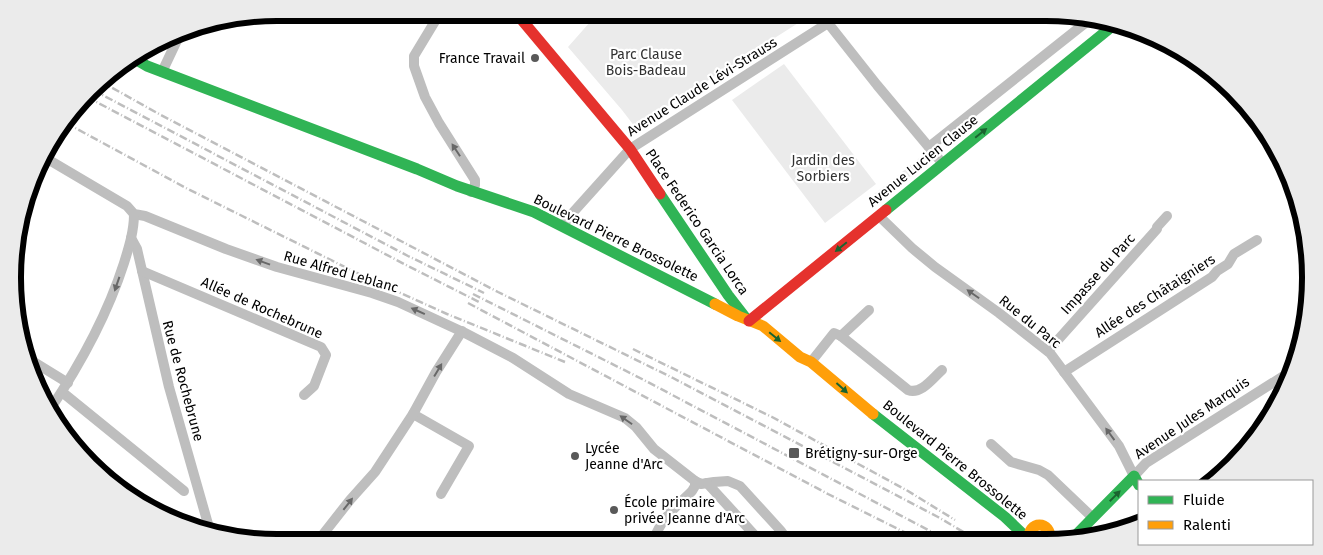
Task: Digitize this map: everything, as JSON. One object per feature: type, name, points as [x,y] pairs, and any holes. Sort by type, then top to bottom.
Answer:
[{"type":"main road","points":[[523,21],[630,149]]},
{"type":"main road","name":"Avenue Lucien Clause","points":[[749,321],[1109,29]]},
{"type":"main road","name":"Boulevard Pierre Brossolette","points":[[139,62],[417,169],[471,192],[534,212],[749,321],[763,326],[800,357],[811,362],[854,399],[1005,518],[1022,534]]},
{"type":"main road","name":"Place Federico Garcia Lorca","points":[[630,149],[728,295],[749,321]]},
{"type":"main road","name":"Avenue Jules Marquis","points":[[1079,532],[1092,518],[1137,480]]},
{"type":"main road","points":[[1029,534],[1029,531],[1040,524],[1048,528],[1051,534]]},
{"type":"street","points":[[435,21],[414,56],[414,66],[425,97],[475,180],[475,185],[471,192]]},
{"type":"street","name":"Avenue Claude Lévi-Strauss","points":[[630,149],[830,21]]},
{"type":"street","points":[[828,24],[943,164]]},
{"type":"street","points":[[929,147],[1084,24]]},
{"type":"street","points":[[162,72],[176,42]]},
{"type":"street","name":"Place Federico Garcia Lorca","points":[[563,226],[630,149]]},
{"type":"street","name":"Rue Alfred Leblanc","points":[[50,160],[127,206],[134,214],[145,216],[226,249],[277,267],[398,302],[462,331],[513,358],[569,394],[625,418],[636,427],[654,449],[695,481]]},
{"type":"street","points":[[54,403],[100,325],[111,301],[131,238],[134,214]]},
{"type":"street","name":"Rue du Parc","points":[[878,216],[935,267],[999,312],[1048,351],[1119,446],[1137,480]]},
{"type":"street","name":"Impasse du Parc","points":[[1048,351],[1157,230],[1157,227],[1167,216]]},
{"type":"street","name":"Rue de Rochebrune","points":[[131,238],[142,271],[169,387],[208,524]]},
{"type":"street","name":"Allée des Châtaigniers","points":[[1064,372],[1212,277],[1216,271],[1228,264],[1234,254],[1257,240]]},
{"type":"street","name":"Allée de Rochebrune","points":[[142,271],[321,347],[326,356],[314,386],[304,395]]},
{"type":"street","points":[[841,336],[869,310]]},
{"type":"street","points":[[323,534],[375,472],[413,414],[436,372],[462,331]]},
{"type":"street","points":[[811,362],[832,335],[837,334],[912,392],[925,386],[942,370]]},
{"type":"street","points":[[36,363],[68,382]]},
{"type":"street","name":"Avenue Jules Marquis","points":[[1137,480],[1146,463],[1281,378]]},
{"type":"street","points":[[62,392],[184,491]]},
{"type":"street","points":[[413,414],[469,446],[442,494]]},
{"type":"street","points":[[991,444],[1012,462],[1039,470],[1048,475],[1092,518]]},
{"type":"street","points":[[657,534],[668,515],[692,491],[695,481],[701,484],[728,481],[740,486],[783,534]]},
{"type":"street","points":[[707,483],[754,534]]},
{"type":"green space","name":"Parc Clause Bois-Badeau","points":[[591,21],[801,21],[635,127],[568,47]]},
{"type":"green space","name":"Jardin des Sorbiers","points":[[784,64],[876,184],[825,223],[732,100]]},
{"type":"green space","points":[[923,155],[928,162],[907,179],[902,172]]},
{"type":"green space","points":[[900,174],[905,181],[875,206],[869,198]]},
{"type":"railway","points":[[108,86],[498,292],[673,378],[967,534]]},
{"type":"railway","points":[[99,93],[408,256],[484,293]]},
{"type":"railway","points":[[93,100],[479,302]]},
{"type":"railway","points":[[71,126],[186,188],[363,276],[447,314],[565,362]]},
{"type":"railway","points":[[473,294],[642,379],[936,534]]},
{"type":"railway","points":[[468,303],[828,494],[908,534]]},
{"type":"railway","points":[[633,349],[772,417],[908,491],[955,520]]},
{"type":"traffic: fast","points":[[886,210],[1109,29]]},
{"type":"traffic: fast","points":[[139,62],[457,186],[534,212],[715,304]]},
{"type":"traffic: fast","points":[[660,194],[745,317]]},
{"type":"traffic: fast","points":[[873,414],[1005,517],[1023,534]]},
{"type":"traffic: fast","points":[[1079,532],[1134,476],[1138,483]]},
{"type":"traffic: slow","points":[[715,304],[763,326],[800,357],[811,362],[873,414]]},
{"type":"traffic: slow","points":[[1029,534],[1035,526],[1040,525],[1044,526],[1050,534]]},
{"type":"traffic: jam","points":[[523,21],[630,149],[660,194]]},
{"type":"traffic: jam","points":[[749,321],[886,210]]},
{"type":"place","name":"France Travail","points":[[535,58]]},
{"type":"place","name":"Brétigny-sur-Orge","points":[[794,453]]},
{"type":"place","name":"Lycée Jeanne d'Arc","points":[[575,456]]},
{"type":"place","name":"École primaire privée Jeanne d'Arc","points":[[614,510]]}]
